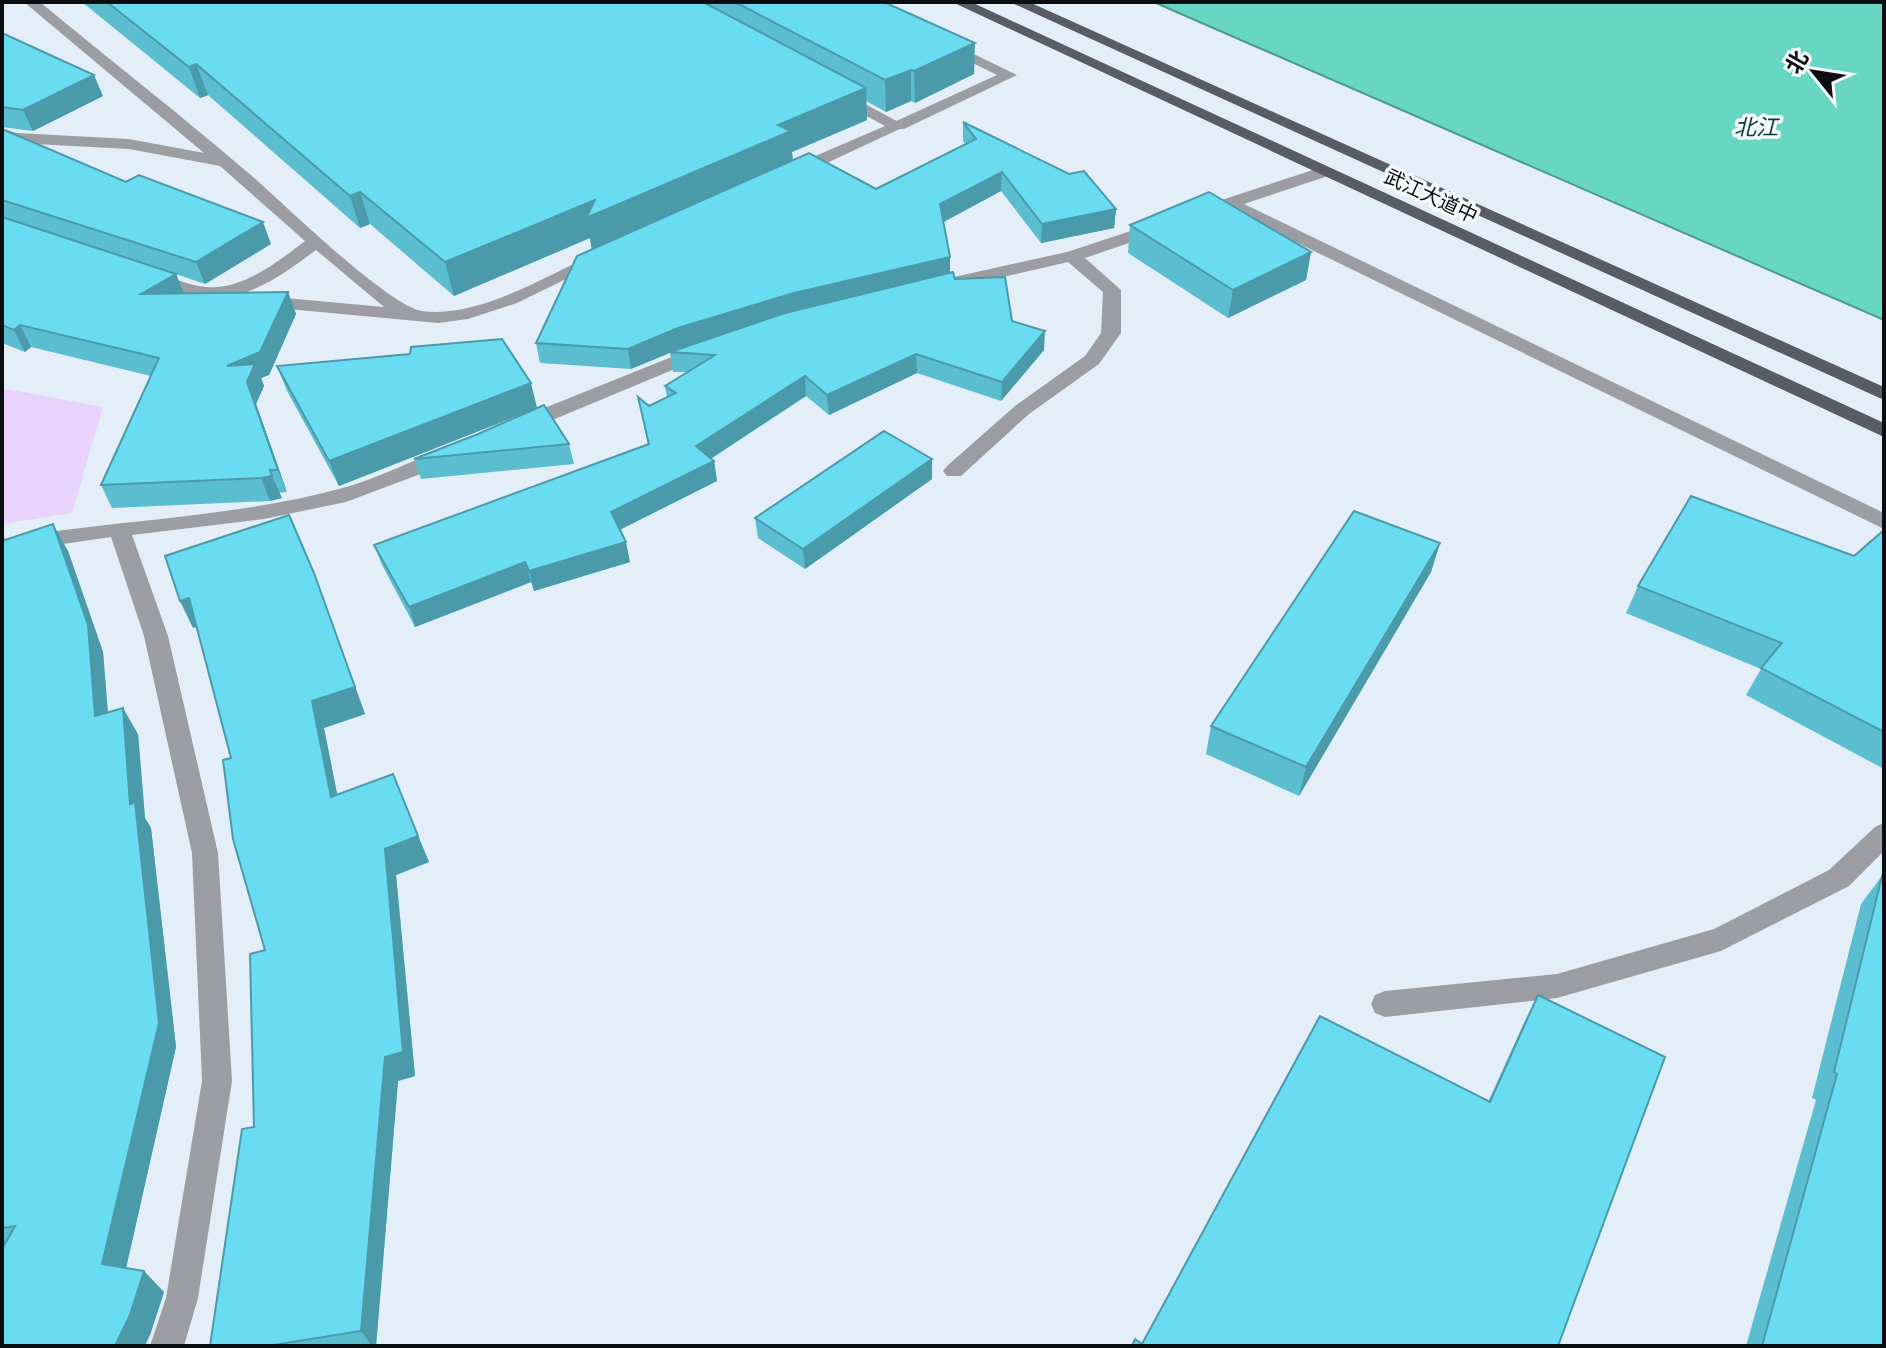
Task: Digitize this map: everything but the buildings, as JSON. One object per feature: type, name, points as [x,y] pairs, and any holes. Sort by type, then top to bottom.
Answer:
[{"type":"main road","name":"武江大道中","points":[[959,2],[1884,431]]},
{"type":"main road","name":"武江大道中","points":[[1017,2],[1884,394]]},
{"type":"street","points":[[31,2],[225,162],[379,296],[416,315]]},
{"type":"street","points":[[769,183],[1009,75],[927,35]]},
{"type":"street","points":[[829,89],[898,126]]},
{"type":"street","points":[[2,134],[16,138],[129,144],[225,162]]},
{"type":"street","points":[[926,289],[1072,256],[1325,171]]},
{"type":"street","points":[[1229,203],[1884,522]]},
{"type":"street","points":[[212,293],[239,287],[279,268],[316,241]]},
{"type":"street","points":[[130,269],[212,293],[354,313],[455,317],[482,310],[611,253]]},
{"type":"street","points":[[954,471],[1022,410],[1092,360],[1111,333],[1112,290],[1072,256]]},
{"type":"street","points":[[505,432],[717,346]]},
{"type":"street","points":[[2,546],[264,512],[346,495],[463,450]]},
{"type":"street","points":[[119,529],[156,636],[205,853],[217,1081],[182,1298],[167,1346]]},
{"type":"street","points":[[1385,1004],[1557,986],[1721,939],[1839,878],[1884,834]]},
{"type":"shaded area","points":[[2,388],[103,407],[72,513],[2,524]]},
{"type":"water","name":"北江","points":[[1154,2],[1884,2],[1884,320],[1172,10]]}]
